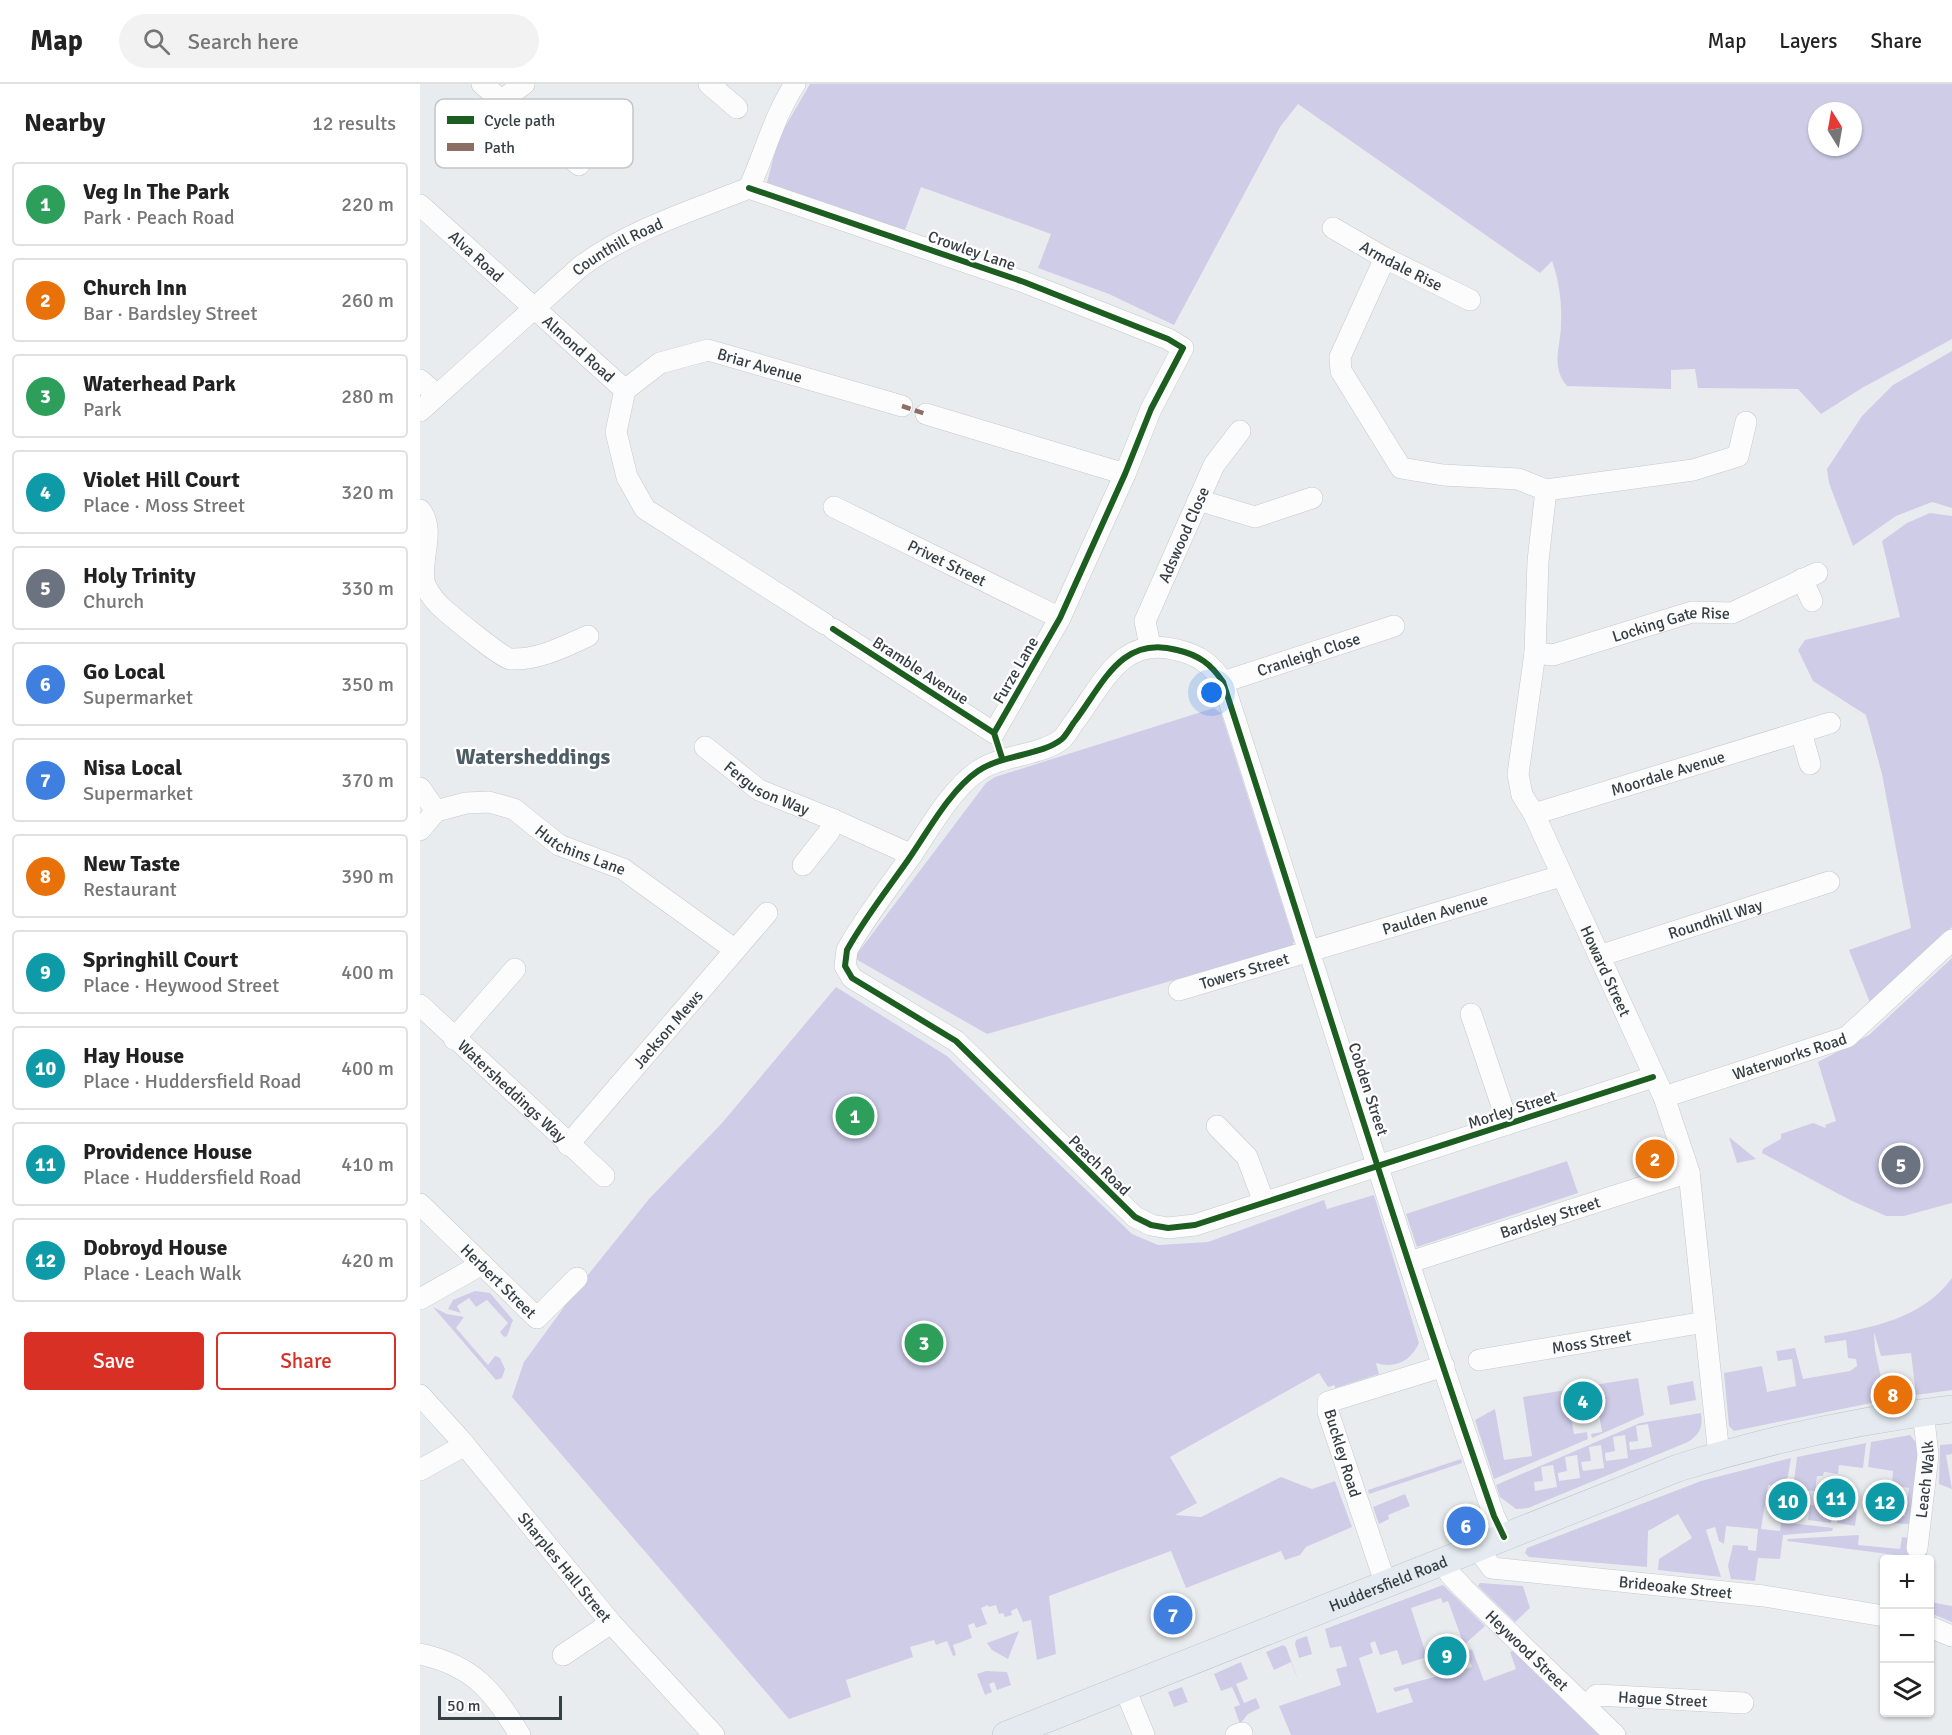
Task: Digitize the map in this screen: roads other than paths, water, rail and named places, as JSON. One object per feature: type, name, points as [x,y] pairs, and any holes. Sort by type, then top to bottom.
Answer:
[{"type":"main road","name":"Huddersfield Road","points":[[1005,1735],[1678,1468],[1719,1455],[1846,1425],[1952,1409]]},
{"type":"street","points":[[482,84],[501,99]]},
{"type":"street","points":[[503,99],[524,84]]},
{"type":"street","points":[[709,84],[737,108]]},
{"type":"street","points":[[749,188],[766,150],[773,124],[795,84]]},
{"type":"street","name":"Counthill Road","points":[[420,411],[603,250],[623,239],[749,188]]},
{"type":"street","name":"Crowley Lane","points":[[749,188],[1024,282],[1168,339],[1183,348]]},
{"type":"street","name":"Alva Road","points":[[420,205],[534,309]]},
{"type":"street","name":"Armdale Rise","points":[[1333,228],[1385,258],[1470,300]]},
{"type":"street","points":[[1385,258],[1340,357],[1341,371],[1401,468],[1443,475],[1518,479],[1546,490],[1693,470],[1738,456],[1746,422]]},
{"type":"street","name":"Almond Road","points":[[534,309],[625,390]]},
{"type":"street","name":"Furze Lane","points":[[994,734],[1060,618],[1125,474],[1151,408],[1183,348]]},
{"type":"street","name":"Briar Avenue","points":[[625,390],[660,363],[708,350],[902,406]]},
{"type":"street","points":[[420,380],[437,395]]},
{"type":"street","name":"Bramble Avenue","points":[[625,390],[616,432],[627,477],[645,509],[994,734]]},
{"type":"street","points":[[926,414],[1125,474]]},
{"type":"street","name":"Adswood Close","points":[[1150,646],[1145,621],[1214,465],[1240,431]]},
{"type":"street","name":"Howard Street","points":[[1546,490],[1538,561],[1535,653],[1518,774],[1522,795],[1534,814],[1664,1097],[1689,1172],[1719,1455]]},
{"type":"street","points":[[1198,500],[1255,517],[1312,498]]},
{"type":"street","name":"Privet Street","points":[[834,507],[1060,618]]},
{"type":"street","points":[[420,510],[425,515],[428,536],[423,560],[426,589],[439,605],[506,659],[532,659],[588,636]]},
{"type":"street","name":"Locking Gate Rise","points":[[1535,653],[1553,655],[1692,612],[1732,613],[1810,576],[1812,601]]},
{"type":"street","name":"Cranleigh Close","points":[[1223,682],[1394,626]]},
{"type":"street","points":[[912,855],[947,803],[976,772],[1002,758],[1037,750],[1061,739],[1125,656],[1150,646],[1165,647],[1195,655],[1212,666],[1223,682]]},
{"type":"street","name":"Cobden Street","points":[[1223,682],[1443,1366],[1494,1516],[1504,1537]]},
{"type":"street","name":"Moordale Avenue","points":[[1534,814],[1830,723]]},
{"type":"street","points":[[1801,732],[1810,764]]},
{"type":"street","name":"Ferguson Way","points":[[705,747],[759,790],[912,855]]},
{"type":"street","points":[[420,788],[436,811],[420,830]]},
{"type":"street","name":"Hutchins Lane","points":[[436,811],[466,803],[489,802],[514,809],[559,845],[623,869],[734,949]]},
{"type":"street","points":[[803,865],[829,832],[834,820]]},
{"type":"street","name":"Peach Road","points":[[912,855],[850,944],[844,959],[847,972],[956,1041],[1059,1145],[1143,1222],[1168,1228],[1186,1227],[1380,1165]]},
{"type":"street","name":"Paulden Avenue","points":[[1309,950],[1561,876]]},
{"type":"street","name":"Roundhill Way","points":[[1599,956],[1829,882]]},
{"type":"street","name":"Jackson Mews","points":[[568,1145],[767,913]]},
{"type":"street","name":"Waterworks Road","points":[[1664,1097],[1847,1037],[1952,940]]},
{"type":"street","name":"Towers Street","points":[[1179,990],[1309,950]]},
{"type":"street","points":[[454,1039],[515,969]]},
{"type":"street","name":"Watersheddings Way","points":[[420,1005],[604,1176]]},
{"type":"street","points":[[1471,1014],[1508,1124]]},
{"type":"street","name":"Morley Street","points":[[1380,1165],[1653,1077]]},
{"type":"street","points":[[1217,1126],[1247,1157],[1264,1202]]},
{"type":"street","name":"Bardsley Street","points":[[1410,1262],[1689,1172]]},
{"type":"street","name":"Herbert Street","points":[[420,1204],[537,1318],[577,1278]]},
{"type":"street","points":[[420,1299],[482,1264]]},
{"type":"street","name":"Moss Street","points":[[1479,1360],[1705,1322]]},
{"type":"street","name":"Buckley Road","points":[[1386,1585],[1328,1412],[1328,1402],[1443,1366]]},
{"type":"street","name":"Sharples Hall Street","points":[[420,1395],[465,1445],[611,1623],[714,1735]]},
{"type":"street","name":"Leach Walk","points":[[1917,1548],[1928,1455],[1923,1412]]},
{"type":"street","points":[[420,1470],[465,1445]]},
{"type":"street","name":"Brideoake Street","points":[[1478,1549],[1492,1568],[1764,1596],[1880,1615]]},
{"type":"street","name":"Heywood Street","points":[[1444,1562],[1450,1574],[1464,1589],[1587,1705],[1615,1735]]},
{"type":"street","points":[[563,1655],[611,1623]]},
{"type":"street","points":[[1934,1629],[1952,1636]]},
{"type":"street","points":[[420,1654],[464,1668],[483,1682],[520,1735]]},
{"type":"street","points":[[1125,1689],[1144,1735]]},
{"type":"street","name":"Hague Street","points":[[1587,1705],[1597,1695],[1743,1703]]},
{"type":"place","name":"Veg In The Park","points":[[855,1116]]},
{"type":"place","name":"Church Inn","points":[[1655,1159]]},
{"type":"place","name":"Holy Trinity","points":[[1901,1165]]},
{"type":"place","name":"Waterhead Park","points":[[924,1343]]},
{"type":"place","name":"New Taste","points":[[1893,1395]]},
{"type":"place","name":"Violet Hill Court","points":[[1583,1401]]},
{"type":"place","name":"Providence House","points":[[1836,1498]]},
{"type":"place","name":"Hay House","points":[[1788,1501]]},
{"type":"place","name":"Dobroyd House","points":[[1885,1502]]},
{"type":"place","name":"Go Local","points":[[1466,1526]]},
{"type":"place","name":"Nisa Local","points":[[1173,1615]]},
{"type":"place","name":"Springhill Court","points":[[1447,1656]]},
{"type":"district","name":"Watersheddings","points":[[533,756]]}]
